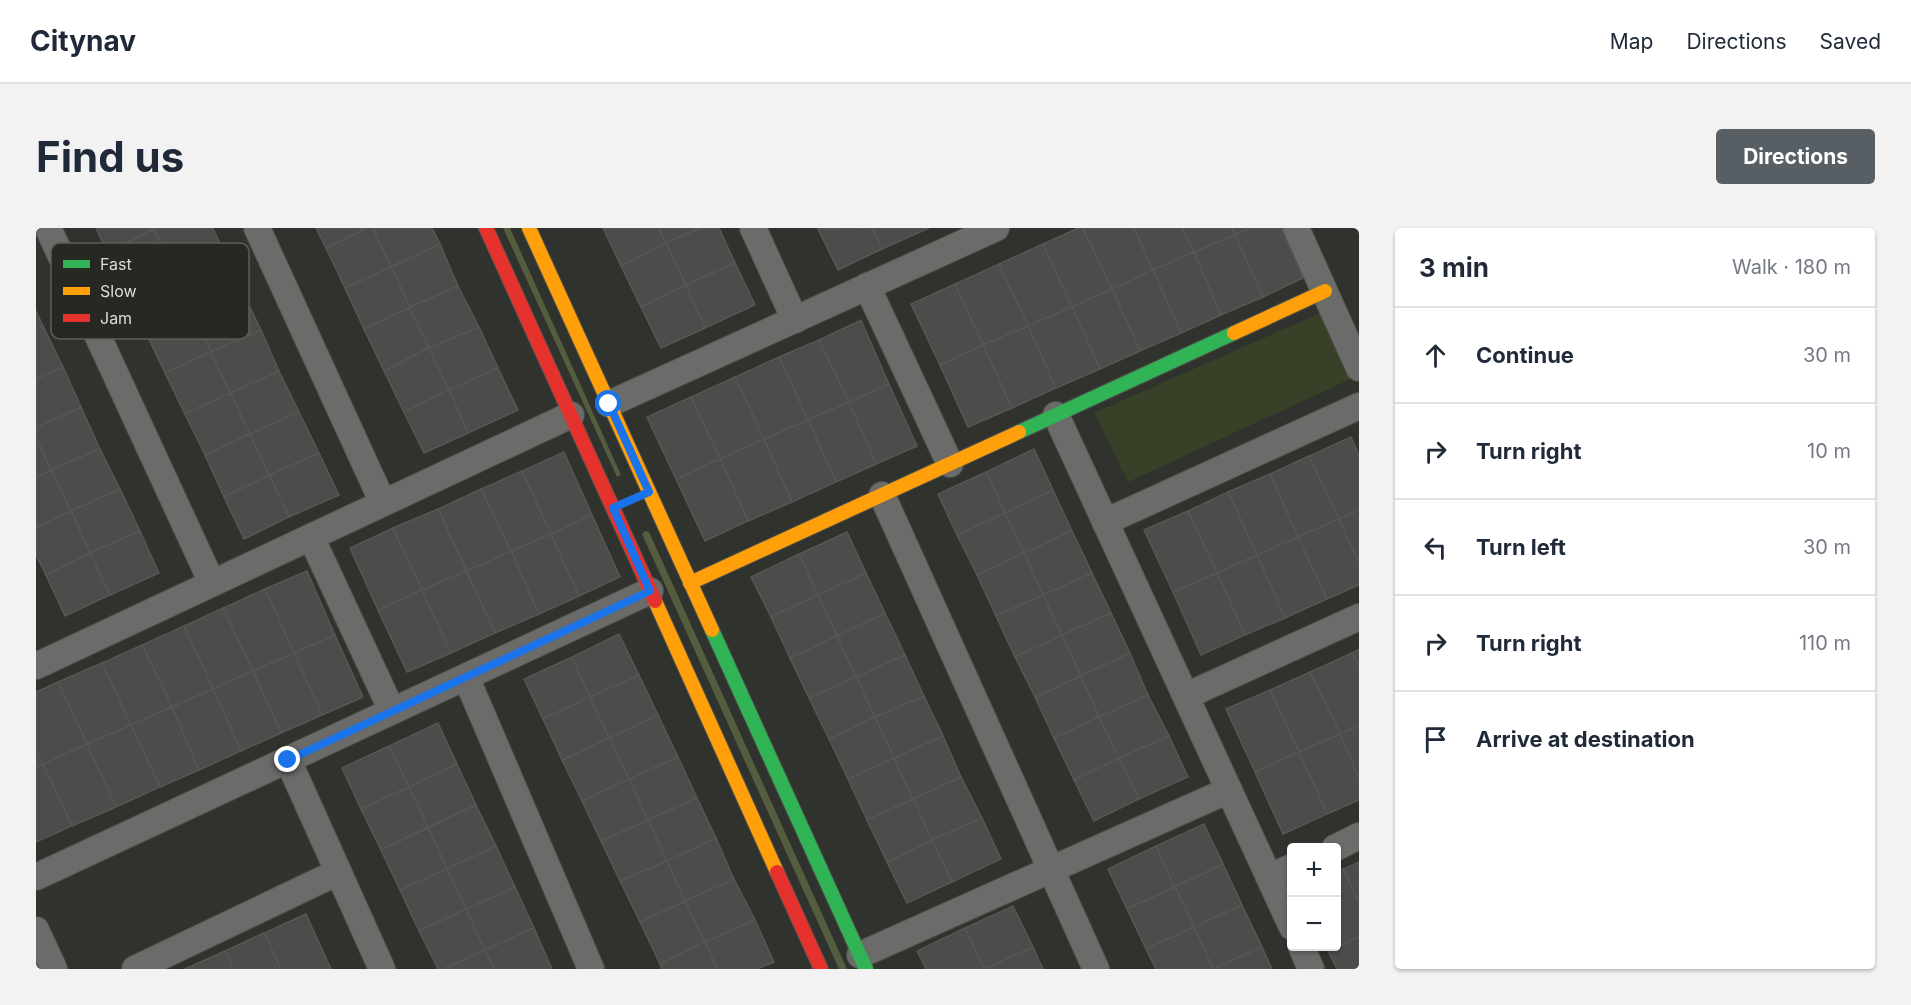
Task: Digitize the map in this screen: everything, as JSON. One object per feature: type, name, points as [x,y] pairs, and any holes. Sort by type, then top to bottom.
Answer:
[{"type":"street","points":[[48,228],[55,243]]},
{"type":"street","points":[[257,228],[383,503]]},
{"type":"street","points":[[486,228],[571,415],[617,507],[650,591],[821,969]]},
{"type":"street","points":[[529,228],[609,404],[645,494],[690,583],[863,962],[1050,869],[1229,790]]},
{"type":"street","points":[[753,228],[795,320]]},
{"type":"street","points":[[1296,228],[1359,368]]},
{"type":"street","points":[[609,404],[795,320],[980,231]]},
{"type":"street","points":[[867,286],[950,464]]},
{"type":"street","points":[[690,583],[1324,291]]},
{"type":"street","points":[[99,339],[212,583]]},
{"type":"street","points":[[1105,522],[1359,406]]},
{"type":"street","points":[[36,666],[571,415]]},
{"type":"street","points":[[1056,415],[1229,790],[1280,872],[1287,904]]},
{"type":"street","points":[[882,495],[1096,969]]},
{"type":"street","points":[[311,537],[392,711]]},
{"type":"street","points":[[36,877],[650,591]]},
{"type":"street","points":[[1186,696],[1359,616]]},
{"type":"street","points":[[466,677],[591,969]]},
{"type":"street","points":[[288,760],[382,969]]},
{"type":"street","points":[[1341,845],[1359,837]]},
{"type":"street","points":[[135,969],[338,872]]},
{"type":"street","points":[[36,930],[54,969]]},
{"type":"street","points":[[1303,951],[1311,969]]},
{"type":"green space","points":[[503,228],[510,228],[621,475],[617,477]]},
{"type":"green space","points":[[1327,310],[1357,376],[1128,482],[1094,413]]},
{"type":"green space","points":[[645,531],[649,532],[847,969],[839,969],[642,534]]},
{"type":"building","points":[[96,228],[154,228],[125,243],[103,243]]},
{"type":"building","points":[[213,228],[220,243],[160,243],[154,229]]},
{"type":"building","points":[[316,228],[367,228],[326,248]]},
{"type":"building","points":[[367,228],[373,228],[391,267],[345,288],[326,248]]},
{"type":"building","points":[[373,228],[432,228],[440,244],[391,267]]},
{"type":"building","points":[[603,228],[659,228],[666,243],[621,266]]},
{"type":"building","points":[[659,228],[701,228],[666,243]]},
{"type":"building","points":[[701,228],[719,228],[735,263],[686,285],[666,243]]},
{"type":"building","points":[[872,228],[882,249],[838,270],[818,229]]},
{"type":"building","points":[[872,228],[929,228],[882,249]]},
{"type":"building","points":[[1078,228],[1083,228],[1112,289],[1072,307],[1043,244]]},
{"type":"building","points":[[1083,228],[1134,228],[1153,270],[1112,289]]},
{"type":"building","points":[[1134,228],[1182,228],[1194,252],[1153,270]]},
{"type":"building","points":[[1182,228],[1232,228],[1235,235],[1194,252]]},
{"type":"building","points":[[1232,228],[1250,228],[1235,235]]},
{"type":"building","points":[[1250,228],[1281,228],[1303,278],[1263,297],[1235,235]]},
{"type":"building","points":[[154,229],[160,243],[125,243]]},
{"type":"building","points":[[1235,235],[1263,297],[1221,315],[1194,252]]},
{"type":"building","points":[[666,243],[686,285],[641,307],[621,266]]},
{"type":"building","points":[[440,244],[458,286],[410,307],[391,267]]},
{"type":"building","points":[[1043,244],[1072,307],[1028,326],[999,264]]},
{"type":"building","points":[[1194,252],[1221,315],[1181,333],[1153,270]]},
{"type":"building","points":[[735,263],[755,305],[705,328],[686,285]]},
{"type":"building","points":[[999,264],[1028,326],[983,345],[955,284]]},
{"type":"building","points":[[391,267],[410,307],[364,329],[345,288]]},
{"type":"building","points":[[1153,270],[1181,333],[1140,351],[1112,289]]},
{"type":"building","points":[[955,284],[983,345],[940,365],[911,304]]},
{"type":"building","points":[[686,285],[705,328],[661,348],[641,307]]},
{"type":"building","points":[[458,286],[479,327],[429,348],[409,308]]},
{"type":"building","points":[[1112,289],[1140,351],[1100,369],[1072,307]]},
{"type":"building","points":[[249,305],[261,330],[249,335]]},
{"type":"building","points":[[1072,307],[1100,369],[1056,388],[1028,326]]},
{"type":"building","points":[[409,308],[429,348],[384,371],[364,329]]},
{"type":"building","points":[[36,311],[43,326],[36,329]]},
{"type":"building","points":[[861,320],[889,384],[849,402],[819,340]]},
{"type":"building","points":[[43,326],[63,367],[36,379],[36,329]]},
{"type":"building","points":[[1028,326],[1056,388],[1012,408],[983,345]]},
{"type":"building","points":[[479,327],[498,368],[449,390],[429,348]]},
{"type":"building","points":[[261,330],[279,371],[230,393],[211,352],[241,339],[249,339],[249,335]]},
{"type":"building","points":[[149,339],[205,339],[211,352],[165,373]]},
{"type":"building","points":[[205,339],[241,339],[211,352]]},
{"type":"building","points":[[819,340],[849,402],[808,420],[779,357]]},
{"type":"building","points":[[983,345],[1012,408],[968,427],[940,365]]},
{"type":"building","points":[[429,348],[449,390],[404,412],[384,371]]},
{"type":"building","points":[[211,352],[230,393],[185,414],[165,373]]},
{"type":"building","points":[[779,357],[808,420],[764,439],[735,377]]},
{"type":"building","points":[[63,367],[81,407],[36,428],[36,379]]},
{"type":"building","points":[[498,368],[518,410],[468,433],[449,390]]},
{"type":"building","points":[[279,371],[299,412],[250,434],[230,393]]},
{"type":"building","points":[[735,377],[764,439],[720,459],[691,397]]},
{"type":"building","points":[[889,384],[917,446],[876,464],[849,402]]},
{"type":"building","points":[[449,390],[468,433],[424,453],[404,412]]},
{"type":"building","points":[[230,393],[250,434],[205,455],[185,414]]},
{"type":"building","points":[[691,397],[720,459],[676,479],[647,417]]},
{"type":"building","points":[[849,402],[876,464],[836,482],[808,420]]},
{"type":"building","points":[[81,407],[100,449],[51,470],[36,437],[36,428]]},
{"type":"building","points":[[299,412],[319,453],[269,475],[250,434]]},
{"type":"building","points":[[808,420],[836,482],[792,502],[764,439]]},
{"type":"building","points":[[250,434],[269,475],[224,497],[205,455]]},
{"type":"building","points":[[36,437],[51,470],[36,477]]},
{"type":"building","points":[[1351,437],[1359,455],[1359,510],[1339,519],[1309,456]]},
{"type":"building","points":[[764,439],[792,502],[748,521],[720,459]]},
{"type":"building","points":[[100,449],[120,489],[71,511],[51,470]]},
{"type":"building","points":[[1034,449],[1053,490],[1005,513],[986,472]]},
{"type":"building","points":[[564,452],[592,515],[551,534],[522,471]]},
{"type":"building","points":[[319,453],[339,495],[289,517],[269,475]]},
{"type":"building","points":[[1309,456],[1339,519],[1298,537],[1270,474]]},
{"type":"building","points":[[720,459],[748,521],[705,541],[676,479]]},
{"type":"building","points":[[51,470],[71,511],[36,528],[36,477]]},
{"type":"building","points":[[522,471],[551,534],[511,551],[481,489]]},
{"type":"building","points":[[986,472],[1005,513],[957,535],[938,494]]},
{"type":"building","points":[[1270,474],[1298,537],[1257,555],[1228,492]]},
{"type":"building","points":[[269,475],[289,517],[244,539],[224,497]]},
{"type":"building","points":[[120,489],[140,531],[90,553],[71,511]]},
{"type":"building","points":[[481,489],[511,551],[467,571],[438,509]]},
{"type":"building","points":[[1053,490],[1072,531],[1024,553],[1005,513]]},
{"type":"building","points":[[1228,492],[1257,555],[1217,573],[1188,511]]},
{"type":"building","points":[[438,509],[466,571],[422,590],[393,528]]},
{"type":"building","points":[[1359,510],[1359,564],[1339,519]]},
{"type":"building","points":[[71,511],[90,553],[46,575],[36,555],[36,528]]},
{"type":"building","points":[[1188,511],[1217,573],[1173,592],[1144,530]]},
{"type":"building","points":[[1005,513],[1024,553],[977,575],[957,535]]},
{"type":"building","points":[[592,515],[620,577],[579,596],[551,534]]},
{"type":"building","points":[[1339,519],[1359,564],[1359,585],[1327,599],[1298,537]]},
{"type":"building","points":[[393,528],[422,590],[378,610],[350,548]]},
{"type":"building","points":[[140,531],[159,573],[110,595],[90,553]]},
{"type":"building","points":[[1072,531],[1092,573],[1043,595],[1024,553]]},
{"type":"building","points":[[847,532],[866,573],[818,595],[799,554]]},
{"type":"building","points":[[551,534],[579,596],[539,614],[511,551]]},
{"type":"building","points":[[1298,537],[1327,599],[1285,618],[1257,555]]},
{"type":"building","points":[[511,551],[539,614],[495,633],[467,571]]},
{"type":"building","points":[[90,553],[110,595],[65,616],[46,575]]},
{"type":"building","points":[[1024,553],[1043,595],[996,616],[977,575]]},
{"type":"building","points":[[799,554],[818,595],[771,617],[751,577]]},
{"type":"building","points":[[1257,555],[1285,618],[1245,635],[1217,573]]},
{"type":"building","points":[[307,571],[335,635],[294,653],[265,589]]},
{"type":"building","points":[[466,571],[495,633],[451,653],[422,590]]},
{"type":"building","points":[[866,573],[885,613],[837,636],[818,595]]},
{"type":"building","points":[[1092,573],[1111,613],[1062,635],[1043,595]]},
{"type":"building","points":[[1217,573],[1245,635],[1201,655],[1173,592]]},
{"type":"building","points":[[265,589],[294,653],[253,671],[223,608]]},
{"type":"building","points":[[422,590],[451,653],[407,672],[378,610]]},
{"type":"building","points":[[818,595],[837,636],[790,658],[771,617]]},
{"type":"building","points":[[1043,595],[1062,635],[1015,657],[996,616]]},
{"type":"building","points":[[223,608],[253,671],[213,689],[184,626]]},
{"type":"building","points":[[885,613],[905,655],[856,677],[837,636]]},
{"type":"building","points":[[1111,613],[1130,653],[1081,676],[1062,635]]},
{"type":"building","points":[[184,626],[213,689],[172,707],[142,645]]},
{"type":"building","points":[[619,634],[639,675],[590,697],[572,657]]},
{"type":"building","points":[[335,635],[363,697],[322,715],[294,653]]},
{"type":"building","points":[[1062,635],[1081,676],[1035,697],[1015,657]]},
{"type":"building","points":[[837,636],[856,677],[809,698],[790,658]]},
{"type":"building","points":[[142,645],[172,707],[131,725],[102,663]]},
{"type":"building","points":[[1359,649],[1359,668],[1352,653]]},
{"type":"building","points":[[294,653],[322,715],[281,733],[253,671]]},
{"type":"building","points":[[1130,653],[1148,695],[1099,717],[1081,676]]},
{"type":"building","points":[[1352,653],[1359,668],[1359,726],[1340,734],[1310,672]]},
{"type":"building","points":[[905,655],[924,696],[875,717],[856,677]]},
{"type":"building","points":[[572,657],[590,697],[543,719],[524,679]]},
{"type":"building","points":[[102,663],[131,725],[87,744],[58,682]]},
{"type":"building","points":[[253,671],[281,733],[241,751],[213,689]]},
{"type":"building","points":[[1310,672],[1340,734],[1299,752],[1270,690]]},
{"type":"building","points":[[639,675],[658,715],[609,738],[590,697]]},
{"type":"building","points":[[1081,676],[1099,717],[1054,738],[1035,697]]},
{"type":"building","points":[[856,677],[875,717],[829,739],[809,698]]},
{"type":"building","points":[[58,682],[87,744],[43,764],[36,750],[36,692]]},
{"type":"building","points":[[213,689],[241,751],[199,770],[172,707]]},
{"type":"building","points":[[1270,690],[1299,752],[1255,772],[1226,709]]},
{"type":"building","points":[[1148,695],[1169,736],[1119,758],[1099,717]]},
{"type":"building","points":[[924,696],[943,736],[894,758],[875,717]]},
{"type":"building","points":[[590,697],[609,738],[562,760],[543,719]]},
{"type":"building","points":[[172,707],[199,770],[160,787],[131,725]]},
{"type":"building","points":[[658,715],[678,757],[629,779],[609,738]]},
{"type":"building","points":[[875,717],[894,758],[848,779],[829,739]]},
{"type":"building","points":[[1099,717],[1119,758],[1074,780],[1054,738]]},
{"type":"building","points":[[438,723],[457,764],[409,787],[389,746]]},
{"type":"building","points":[[131,725],[160,787],[116,807],[87,744]]},
{"type":"building","points":[[1359,726],[1359,778],[1340,734]]},
{"type":"building","points":[[1340,734],[1359,778],[1359,800],[1327,814],[1299,752]]},
{"type":"building","points":[[943,736],[961,777],[913,799],[894,758]]},
{"type":"building","points":[[1169,736],[1188,777],[1139,799],[1119,758]]},
{"type":"building","points":[[609,738],[629,779],[582,801],[562,760]]},
{"type":"building","points":[[87,744],[116,807],[72,826],[43,764]]},
{"type":"building","points":[[389,746],[409,787],[361,809],[342,768]]},
{"type":"building","points":[[36,750],[43,764],[36,767]]},
{"type":"building","points":[[1299,752],[1327,814],[1283,834],[1255,772]]},
{"type":"building","points":[[678,757],[697,798],[648,820],[629,779]]},
{"type":"building","points":[[894,758],[913,799],[867,820],[848,779]]},
{"type":"building","points":[[1119,758],[1139,799],[1094,821],[1074,780]]},
{"type":"building","points":[[43,764],[72,826],[36,842],[36,767]]},
{"type":"building","points":[[457,764],[476,805],[428,827],[409,787]]},
{"type":"building","points":[[961,777],[982,818],[932,840],[913,799]]},
{"type":"building","points":[[629,779],[648,820],[601,841],[582,801]]},
{"type":"building","points":[[409,787],[428,827],[381,850],[361,809]]},
{"type":"building","points":[[697,798],[716,838],[667,861],[648,820]]},
{"type":"building","points":[[913,799],[932,840],[887,862],[867,820]]},
{"type":"building","points":[[476,805],[496,846],[447,869],[428,828]]},
{"type":"building","points":[[982,818],[1001,859],[952,882],[932,840]]},
{"type":"building","points":[[648,820],[667,861],[620,881],[601,841]]},
{"type":"building","points":[[1204,824],[1223,864],[1174,887],[1156,846]]},
{"type":"building","points":[[428,828],[447,869],[400,890],[381,850]]},
{"type":"building","points":[[716,838],[734,879],[685,901],[667,861]]},
{"type":"building","points":[[932,840],[952,882],[907,903],[887,862]]},
{"type":"building","points":[[496,846],[515,887],[466,909],[447,869]]},
{"type":"building","points":[[1156,846],[1174,887],[1127,909],[1108,869]]},
{"type":"building","points":[[667,861],[685,901],[640,922],[620,881]]},
{"type":"building","points":[[1359,862],[1359,902],[1343,869]]},
{"type":"building","points":[[1223,864],[1242,905],[1194,927],[1175,887]]},
{"type":"building","points":[[447,869],[466,909],[419,931],[400,890]]},
{"type":"building","points":[[1343,869],[1359,903],[1359,937],[1341,945],[1341,897],[1341,870]]},
{"type":"building","points":[[734,879],[755,920],[705,942],[685,901]]},
{"type":"building","points":[[515,887],[534,928],[485,950],[466,909]]},
{"type":"building","points":[[1175,887],[1194,927],[1146,949],[1127,909]]},
{"type":"building","points":[[685,901],[705,942],[660,964],[640,922]]},
{"type":"building","points":[[1242,905],[1262,947],[1213,969],[1194,927]]},
{"type":"building","points":[[1013,906],[1033,947],[984,969],[965,928]]},
{"type":"building","points":[[466,909],[485,950],[444,969],[438,969],[419,931]]},
{"type":"building","points":[[306,914],[331,969],[281,969],[264,933]]},
{"type":"building","points":[[755,920],[774,962],[757,969],[717,969],[705,942]]},
{"type":"building","points":[[1194,927],[1213,969],[1156,969],[1146,949]]},
{"type":"building","points":[[534,928],[552,969],[494,969],[485,950]]},
{"type":"building","points":[[965,928],[984,969],[926,969],[917,951]]},
{"type":"building","points":[[264,933],[281,969],[233,969],[225,951]]},
{"type":"building","points":[[1359,937],[1359,969],[1337,969],[1328,951],[1341,951],[1341,945]]},
{"type":"building","points":[[705,942],[717,969],[662,969],[660,964]]},
{"type":"building","points":[[1033,947],[1043,969],[985,969]]},
{"type":"building","points":[[1262,947],[1272,969],[1213,969]]},
{"type":"building","points":[[485,950],[494,969],[444,969]]},
{"type":"building","points":[[225,951],[233,969],[185,969]]},
{"type":"traffic: fast","points":[[1019,432],[1234,333]]},
{"type":"traffic: fast","points":[[712,630],[866,969]]},
{"type":"traffic: slow","points":[[529,228],[712,630]]},
{"type":"traffic: slow","points":[[1234,333],[1325,291]]},
{"type":"traffic: slow","points":[[690,583],[1019,432]]},
{"type":"traffic: slow","points":[[655,601],[777,872]]},
{"type":"traffic: jam","points":[[486,228],[655,601]]},
{"type":"traffic: jam","points":[[777,872],[821,969]]},
{"type":"route","points":[[288,760],[650,591],[613,508],[649,492],[609,404]]}]
